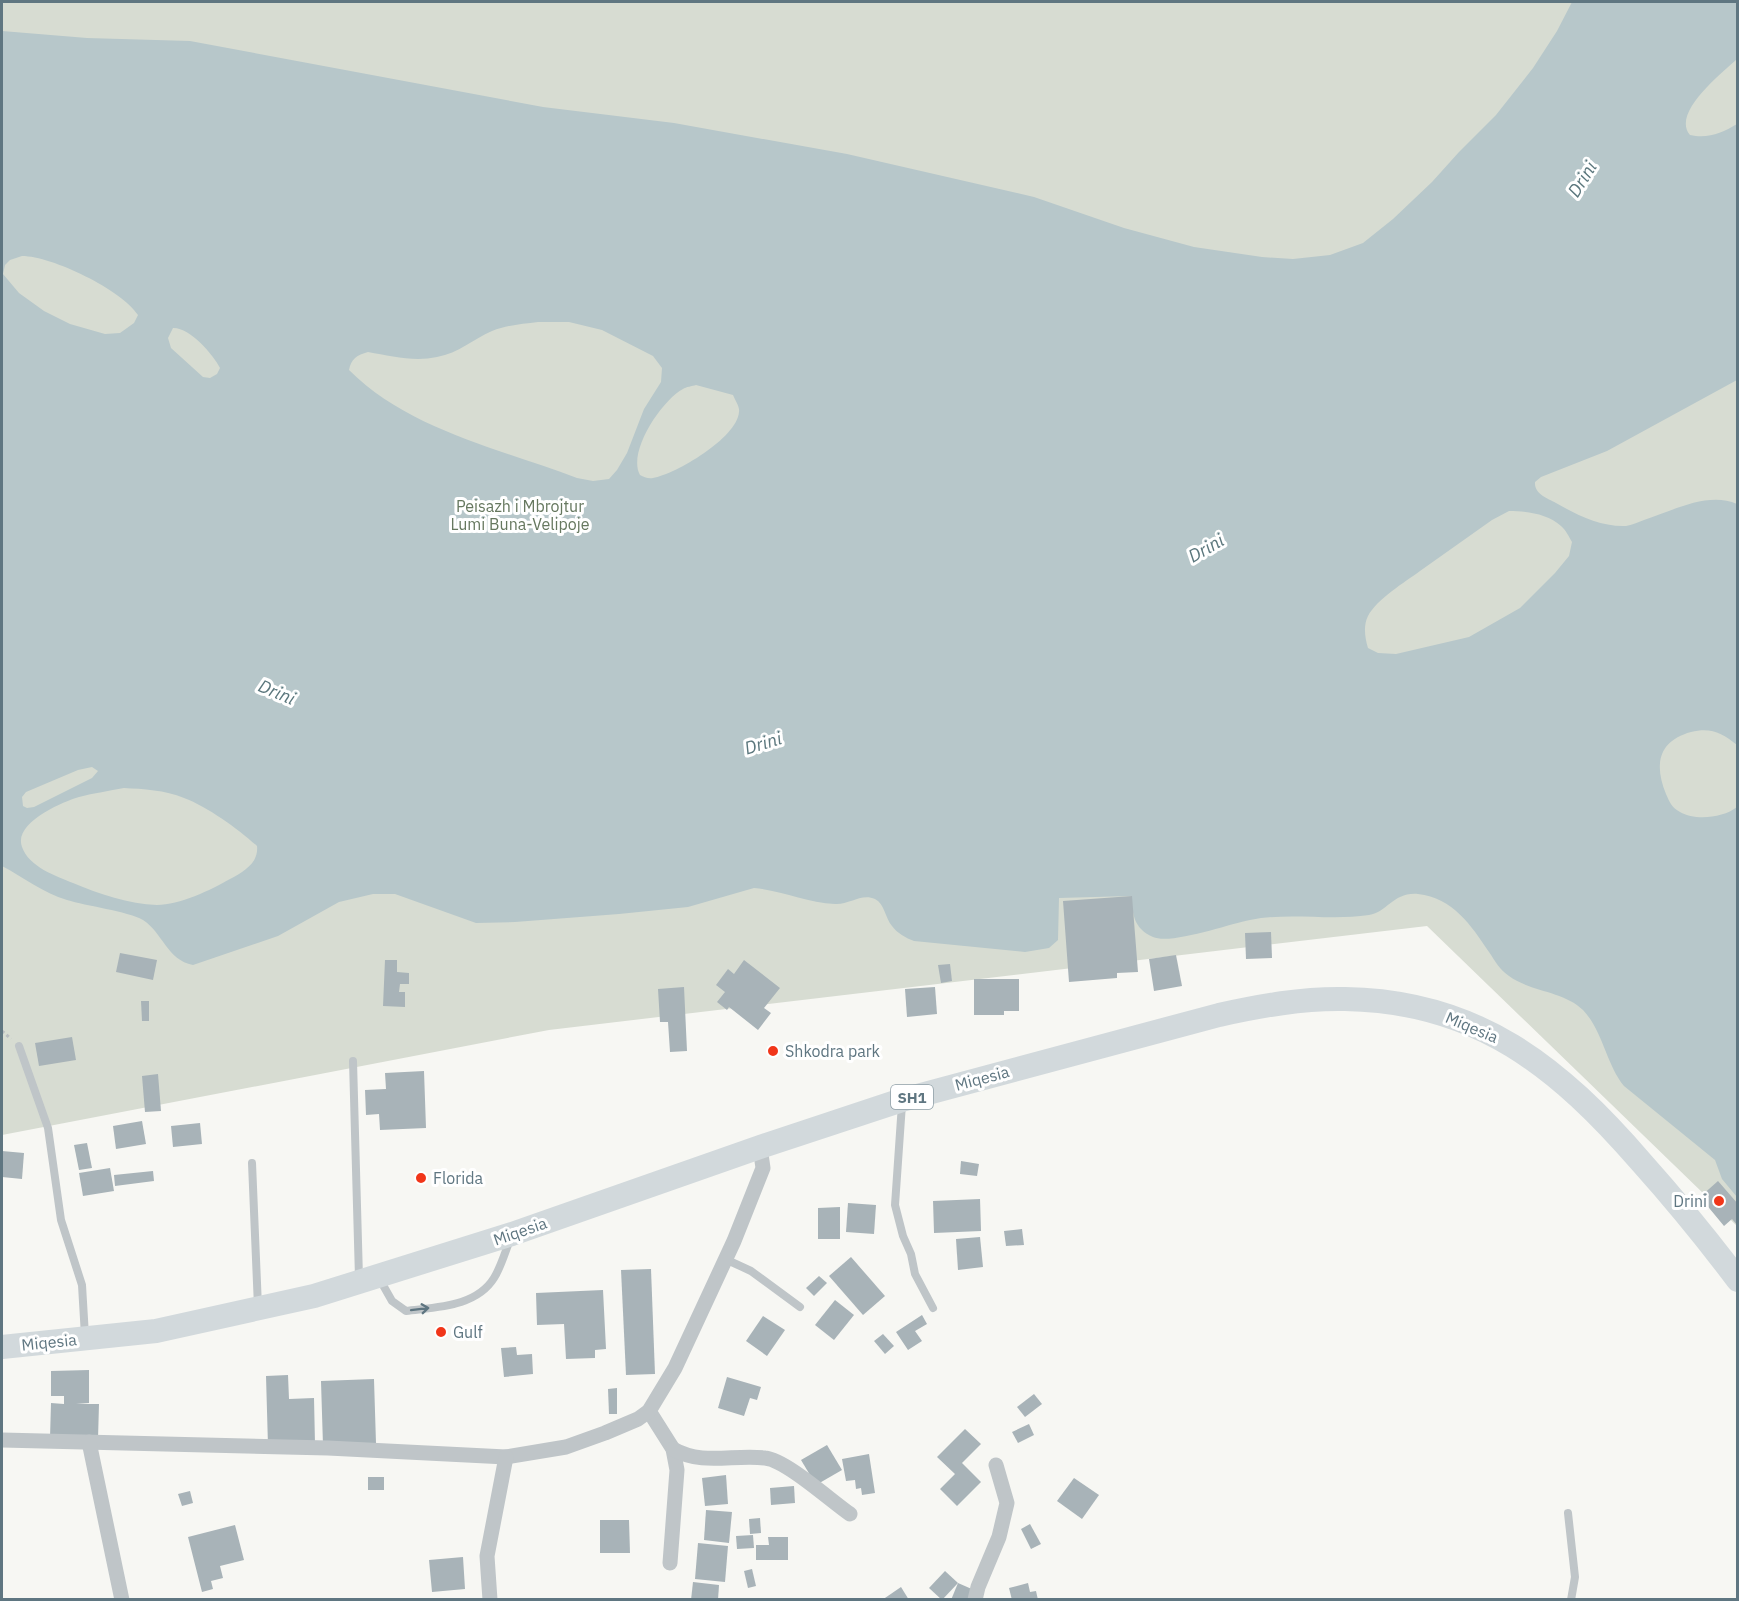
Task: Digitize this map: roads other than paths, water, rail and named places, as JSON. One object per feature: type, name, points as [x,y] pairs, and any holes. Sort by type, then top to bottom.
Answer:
[{"type":"main road","name":"Miqesia","points":[[2,1347],[156,1330],[314,1296],[512,1234],[902,1100],[1219,1014],[1270,1004],[1345,999],[1388,1002],[1441,1013],[1485,1030],[1532,1058],[1599,1114],[1672,1198],[1737,1280]]},
{"type":"street","points":[[2,1440],[328,1448],[506,1457],[566,1447],[638,1419],[649,1411],[675,1368],[725,1259],[763,1168],[760,1147]]},
{"type":"street","points":[[649,1411],[673,1449],[677,1470],[670,1563]]},
{"type":"street","points":[[89,1442],[122,1599]]},
{"type":"street","points":[[673,1449],[686,1456],[702,1459],[766,1458],[780,1463],[850,1514]]},
{"type":"street","points":[[478,1599],[506,1457]]},
{"type":"street","points":[[975,1599],[999,1537],[1007,1503],[996,1465]]},
{"type":"street","points":[[487,1556],[490,1599]]},
{"type":"lane","points":[[19,1046],[48,1128],[61,1220],[82,1285],[85,1338]]},
{"type":"lane","points":[[353,1060],[369,1280],[406,1311],[441,1307],[478,1296],[494,1278],[512,1234]]},
{"type":"lane","points":[[902,1100],[895,1205],[915,1274],[933,1308]]},
{"type":"lane","points":[[252,1163],[258,1308]]},
{"type":"lane","points":[[725,1259],[751,1271],[800,1306]]},
{"type":"lane","points":[[1568,1513],[1575,1577],[1571,1599]]},
{"type":"water","name":"Peisazh i Mbrojtur Lumi Buna-Velipoje","points":[[1572,2],[1737,2],[1737,59],[1701,94],[1687,116],[1686,126],[1690,135],[1709,136],[1737,124],[1737,380],[1607,451],[1541,477],[1535,482],[1535,486],[1545,497],[1581,516],[1617,526],[1630,525],[1702,501],[1726,501],[1737,504],[1737,745],[1716,732],[1705,730],[1680,736],[1665,748],[1660,773],[1670,802],[1686,815],[1717,816],[1737,807],[1737,1197],[1722,1179],[1715,1160],[1624,1086],[1590,1018],[1583,1010],[1567,999],[1509,976],[1498,965],[1460,914],[1441,901],[1418,894],[1402,896],[1369,915],[1265,918],[1186,936],[1161,939],[1146,933],[1138,925],[1131,896],[1059,898],[1058,940],[1049,948],[1025,952],[914,941],[896,931],[878,901],[865,897],[835,904],[754,888],[688,907],[515,922],[476,923],[395,894],[373,894],[339,902],[278,936],[193,965],[177,958],[150,925],[143,920],[58,897],[2,866],[2,31],[87,38],[190,41],[543,107],[674,123],[847,154],[1034,197],[1124,228],[1194,247],[1293,259],[1330,255],[1363,243],[1393,219],[1496,115],[1533,68],[1557,31]],"holes":[[[22,256],[68,268],[117,295],[138,315],[134,323],[120,333],[105,334],[70,324],[44,311],[19,293],[3,274],[5,265],[10,260]],[[538,322],[569,322],[602,330],[653,356],[662,368],[661,382],[644,409],[627,453],[609,479],[593,481],[577,478],[457,436],[399,408],[373,391],[349,370],[355,358],[368,352],[411,359],[437,357],[452,352],[492,331]],[[173,328],[179,329],[200,342],[220,368],[217,374],[210,378],[203,377],[171,348],[168,338]],[[696,385],[733,395],[739,410],[736,422],[717,443],[676,470],[653,478],[640,475],[637,465],[642,441],[657,415],[684,388]],[[1509,511],[1543,516],[1556,522],[1572,542],[1569,556],[1520,608],[1469,637],[1396,654],[1378,653],[1368,648],[1365,624],[1378,603],[1492,520]],[[92,767],[98,771],[92,778],[34,807],[23,806],[22,797],[26,792],[78,770]],[[124,788],[154,790],[177,795],[222,819],[257,846],[257,852],[253,862],[245,870],[214,888],[185,900],[157,905],[104,895],[44,870],[31,860],[22,847],[21,838],[32,822],[51,809],[85,796]]]},
{"type":"place","name":"Shkodra park","points":[[773,1051]]},
{"type":"place","name":"Florida","points":[[421,1178]]},
{"type":"place","name":"Drini","points":[[1719,1201]]},
{"type":"place","name":"Gulf","points":[[441,1332]]}]
